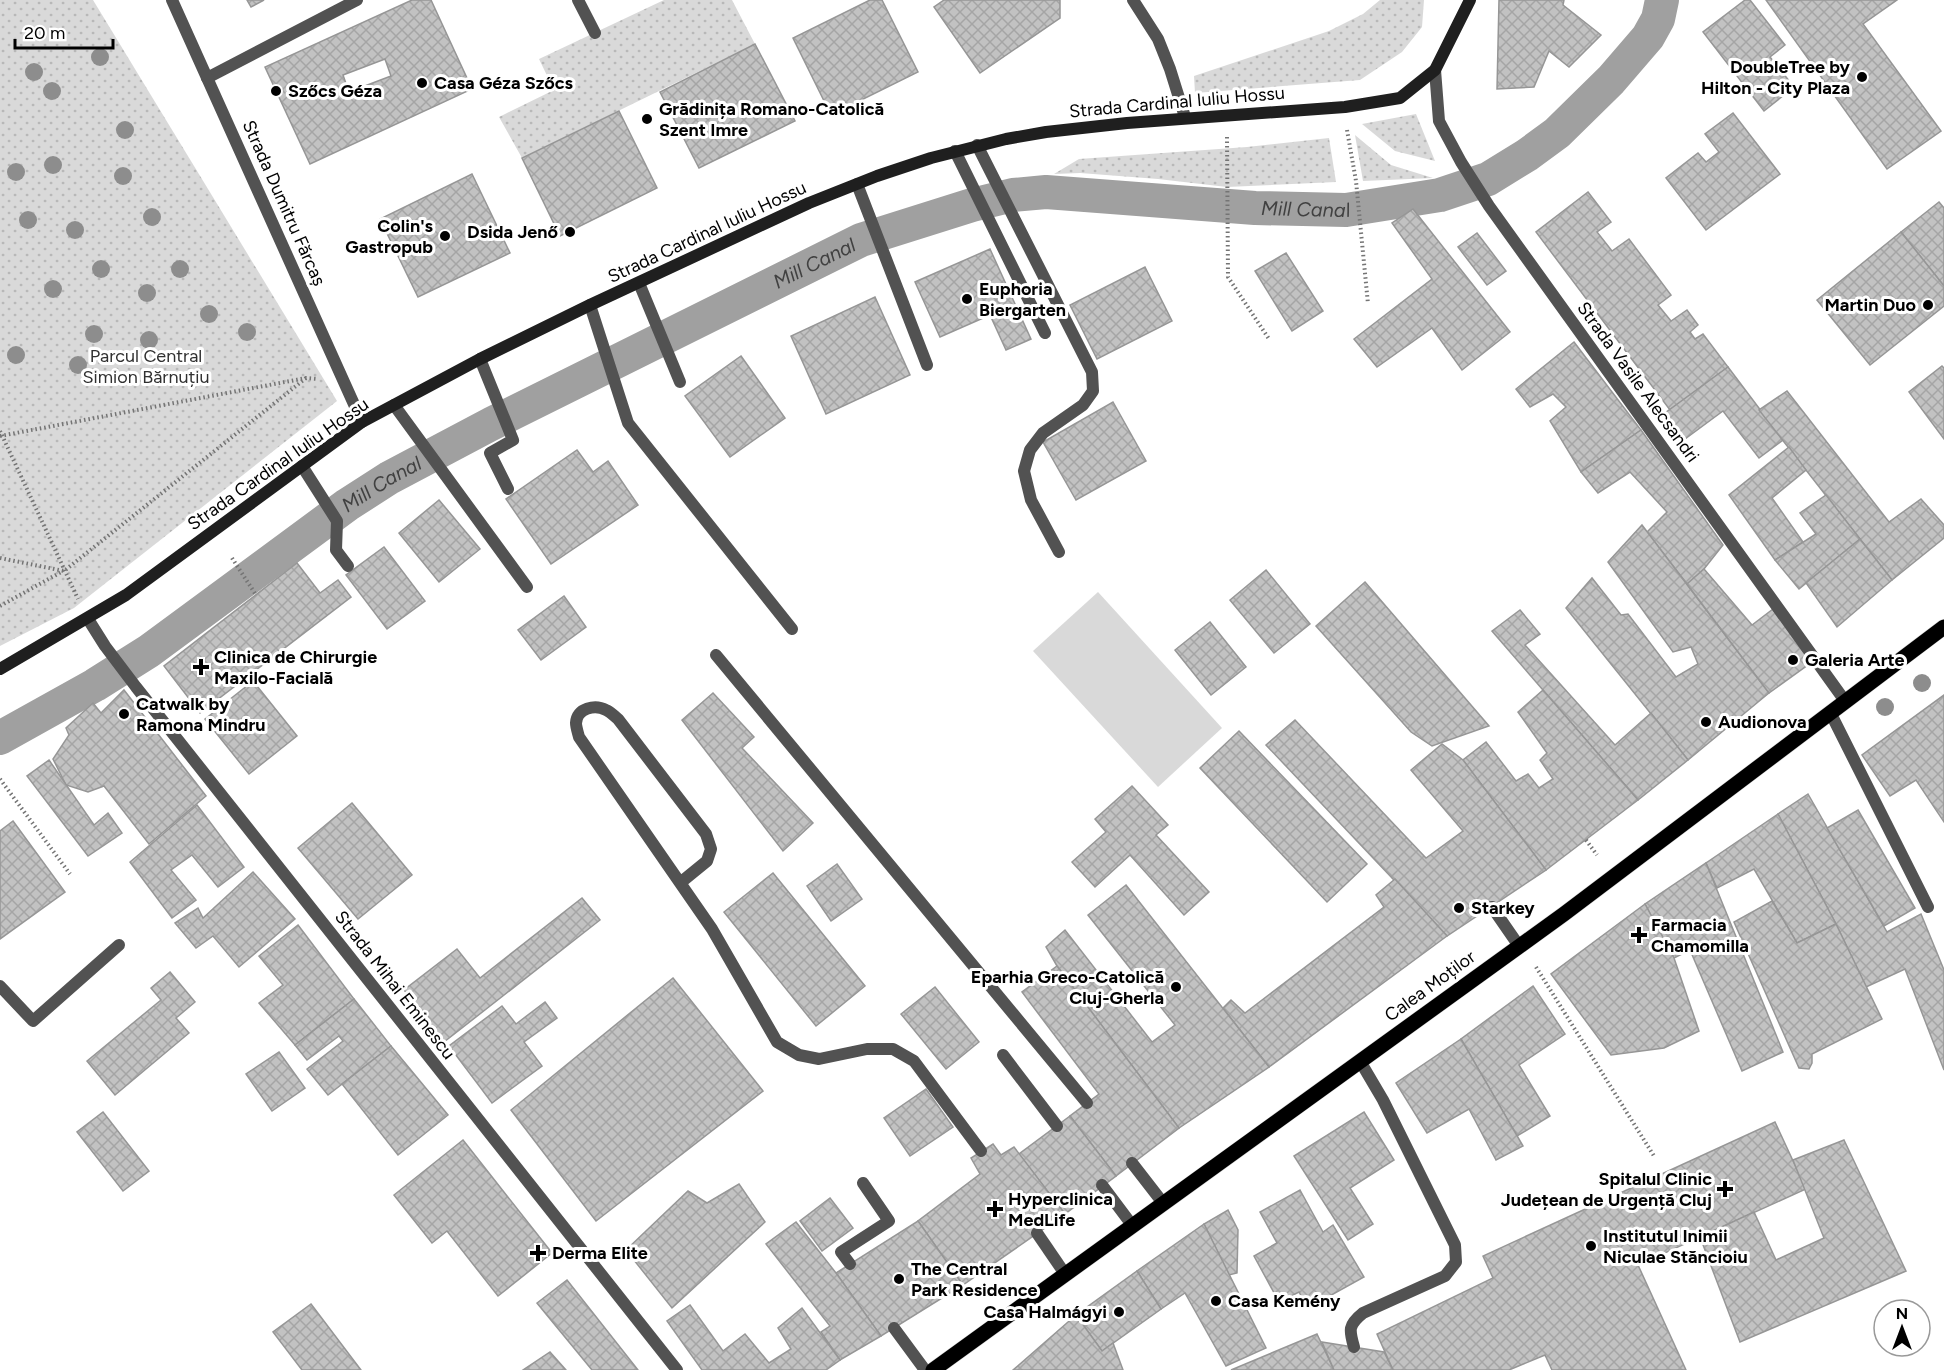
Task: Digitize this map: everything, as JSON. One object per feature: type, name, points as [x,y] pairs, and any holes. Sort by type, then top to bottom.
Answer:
[{"type":"main road","name":"Calea Moților","points":[[933,1370],[1519,946],[1944,627]]},
{"type":"street","name":"Strada Dumitru Fărcaș","points":[[172,0],[362,422]]},
{"type":"street","points":[[207,78],[357,0]]},
{"type":"street","points":[[578,0],[595,33]]},
{"type":"street","points":[[1133,0],[1158,39],[1185,117]]},
{"type":"street","name":"Strada Cardinal Iuliu Hossu","points":[[0,669],[126,595],[362,422],[480,359],[590,305],[809,204],[857,184],[955,151],[1046,132],[1185,117],[1345,107],[1400,98],[1435,70],[1470,0]]},
{"type":"street","name":"Strada Vasile Alecsandri","points":[[1435,70],[1439,122],[1489,206],[1845,701]]},
{"type":"street","points":[[977,145],[1092,372],[1093,391],[1083,405],[1043,433],[1030,450],[1024,471],[1031,500],[1059,552]]},
{"type":"street","points":[[955,151],[1045,333]]},
{"type":"street","points":[[857,184],[927,365]]},
{"type":"street","points":[[639,283],[680,382]]},
{"type":"street","points":[[590,305],[628,423],[792,629]]},
{"type":"street","points":[[480,359],[513,440],[490,453],[508,489]]},
{"type":"street","points":[[394,405],[527,587]]},
{"type":"street","points":[[302,466],[337,521],[336,550],[348,566]]},
{"type":"street","name":"Strada Mihai Eminescu","points":[[88,619],[136,687],[677,1370]]},
{"type":"street","points":[[716,655],[1087,1103]]},
{"type":"street","points":[[680,883],[707,861],[711,849],[706,834],[618,719],[608,710],[597,707],[585,709],[579,714],[576,723],[579,737],[680,883],[712,929],[777,1042],[800,1055],[819,1059],[867,1050],[893,1050],[914,1061],[981,1151]]},
{"type":"street","points":[[1830,712],[1928,907]]},
{"type":"street","points":[[1492,906],[1519,946]]},
{"type":"street","points":[[0,986],[33,1022],[119,945]]},
{"type":"street","points":[[1003,1055],[1057,1126]]},
{"type":"street","points":[[1354,1347],[1350,1333],[1353,1322],[1363,1313],[1444,1276],[1456,1262],[1455,1245],[1383,1100],[1360,1061]]},
{"type":"street","points":[[1132,1163],[1163,1203]]},
{"type":"street","points":[[850,1264],[841,1252],[889,1221],[863,1183]]},
{"type":"street","points":[[1102,1185],[1132,1225]]},
{"type":"street","points":[[1037,1233],[1065,1274]]},
{"type":"street","points":[[894,1328],[925,1370]]},
{"type":"path","points":[[1346,120],[1356,181],[1368,304]]},
{"type":"path","points":[[1227,133],[1228,277],[1269,339]]},
{"type":"path","points":[[0,606],[64,571],[306,378]]},
{"type":"path","points":[[78,600],[0,435],[306,378],[344,379]]},
{"type":"path","points":[[0,558],[64,571]]},
{"type":"path","points":[[232,558],[256,595]]},
{"type":"path","points":[[0,779],[70,874]]},
{"type":"path","points":[[1586,840],[1597,855]]},
{"type":"path","points":[[1536,967],[1654,1156]]},
{"type":"green space","name":"Parcul Central Simion Bărnuțiu","points":[[0,0],[93,0],[337,401],[74,608],[0,646]]},
{"type":"green space","points":[[664,0],[732,0],[755,44],[522,158],[499,117],[554,90],[539,59]]},
{"type":"green space","points":[[1380,0],[1424,0],[1422,27],[1402,52],[1360,80],[1195,93],[1194,76],[1329,31],[1363,14]]},
{"type":"green space","points":[[1416,114],[1435,161],[1395,151],[1362,124]]},
{"type":"green space","points":[[1355,135],[1391,165],[1433,178],[1363,181]]},
{"type":"green space","points":[[1329,138],[1336,182],[1227,187],[1080,173],[1054,174],[1079,159],[1247,147]]},
{"type":"green space","points":[[1098,592],[1222,728],[1158,787],[1033,651]]},
{"type":"building","points":[[247,0],[264,0],[251,7]]},
{"type":"building","name":"Casa Géza Szőcs","points":[[412,0],[431,0],[472,89],[310,164],[265,67]],"holes":[[[385,59],[391,76],[349,92],[343,75]]]},
{"type":"building","points":[[870,0],[882,0],[918,72],[831,115],[793,38]]},
{"type":"building","points":[[944,0],[1060,0],[1060,18],[980,73],[934,7]]},
{"type":"building","points":[[1499,0],[1564,0],[1563,5],[1601,35],[1569,67],[1549,51],[1534,87],[1497,89]]},
{"type":"building","points":[[1745,0],[1750,0],[1785,45],[1770,57],[1794,87],[1764,111],[1703,32]]},
{"type":"building","name":"DoubleTree by Hilton - City Plaza","points":[[1766,0],[1897,0],[1863,24],[1941,131],[1887,169]]},
{"type":"building","points":[[755,44],[795,121],[699,168],[660,92]]},
{"type":"building","points":[[619,111],[657,188],[560,236],[522,158]]},
{"type":"building","points":[[1733,113],[1780,174],[1706,230],[1666,178],[1698,153],[1706,162],[1719,152],[1705,134]]},
{"type":"building","name":"Colin's Gastropub","points":[[472,174],[510,253],[418,297],[380,219]]},
{"type":"building","points":[[1588,192],[1611,222],[1597,232],[1612,251],[1629,239],[1671,295],[1658,305],[1671,321],[1687,310],[1698,325],[1690,332],[1695,339],[1703,334],[1728,367],[1670,410],[1536,232]]},
{"type":"building","points":[[1939,202],[1944,208],[1944,286],[1901,232]]},
{"type":"building","points":[[1413,209],[1510,332],[1462,370],[1432,328],[1377,367],[1354,339],[1432,279],[1392,223]]},
{"type":"building","points":[[1901,232],[1944,286],[1944,306],[1870,365],[1817,300]]},
{"type":"building","points":[[1477,233],[1506,271],[1487,285],[1458,247]]},
{"type":"building","name":"Euphoria Biergarten","points":[[990,249],[1031,339],[1006,350],[990,315],[940,337],[915,282]]},
{"type":"building","points":[[1286,253],[1323,311],[1292,331],[1255,271]]},
{"type":"building","points":[[1145,267],[1172,321],[1097,359],[1070,305]]},
{"type":"building","points":[[875,297],[910,375],[826,414],[791,336]]},
{"type":"building","points":[[1574,342],[1641,430],[1581,472],[1550,421],[1566,407],[1553,394],[1530,407],[1516,389]]},
{"type":"building","points":[[741,356],[785,418],[730,457],[685,396]]},
{"type":"building","points":[[1942,366],[1944,368],[1944,439],[1909,392]]},
{"type":"building","points":[[1728,367],[1783,440],[1759,458],[1723,411],[1685,439],[1665,413]]},
{"type":"building","points":[[1787,391],[1889,522],[1921,499],[1944,525],[1944,538],[1892,580],[1759,410]]},
{"type":"building","points":[[1113,402],[1146,461],[1076,500],[1043,442]]},
{"type":"building","points":[[1641,430],[1723,545],[1704,569],[1687,584],[1647,532],[1667,512],[1630,472],[1598,493],[1581,472]]},
{"type":"building","points":[[1789,447],[1806,470],[1772,498],[1803,542],[1775,560],[1729,495]]},
{"type":"building","points":[[577,450],[593,472],[608,461],[638,505],[551,564],[506,499]]},
{"type":"building","points":[[1826,495],[1860,539],[1799,589],[1775,560],[1816,534],[1800,513]]},
{"type":"building","points":[[439,500],[480,549],[439,582],[399,533]]},
{"type":"building","points":[[1642,525],[1769,693],[1688,760],[1566,608],[1592,578],[1621,615],[1628,614],[1676,677],[1698,664],[1691,647],[1673,652],[1608,562]]},
{"type":"building","points":[[1860,539],[1892,580],[1837,627],[1806,583]]},
{"type":"building","points":[[384,547],[425,601],[387,629],[346,575]]},
{"type":"building","points":[[297,563],[320,593],[338,580],[351,597],[200,713],[164,666]]},
{"type":"building","points":[[1704,569],[1752,625],[1773,609],[1812,662],[1769,693],[1687,584]]},
{"type":"building","points":[[1266,570],[1310,624],[1274,653],[1230,600]]},
{"type":"building","points":[[1365,582],[1489,726],[1432,746],[1411,732],[1316,626]]},
{"type":"building","points":[[564,596],[586,627],[541,660],[518,630]]},
{"type":"building","points":[[1520,610],[1540,634],[1525,645],[1615,745],[1651,713],[1688,760],[1638,800],[1492,631]]},
{"type":"building","points":[[1210,622],[1246,667],[1211,695],[1175,650]]},
{"type":"building","points":[[253,681],[297,736],[249,774],[205,719]]},
{"type":"building","points":[[124,690],[206,796],[149,844],[104,786],[88,792],[66,785],[53,759],[69,735],[66,728],[93,703],[101,713]]},
{"type":"building","points":[[1543,690],[1638,800],[1546,870],[1463,760],[1486,742],[1516,781],[1528,774],[1539,788],[1553,779],[1540,760],[1547,753],[1518,712]]},
{"type":"building","points":[[713,693],[754,737],[742,748],[813,823],[783,851],[682,720]]},
{"type":"building","points":[[1944,695],[1944,822],[1916,780],[1890,796],[1862,755]]},
{"type":"building","points":[[1295,720],[1426,858],[1463,831],[1411,770],[1442,744],[1463,760],[1546,870],[1447,936],[1266,745]]},
{"type":"building","points":[[1239,731],[1367,864],[1327,902],[1200,768]]},
{"type":"building","points":[[49,760],[94,825],[108,813],[122,833],[88,856],[27,776]]},
{"type":"building","points":[[1132,786],[1168,825],[1156,835],[1209,892],[1184,915],[1130,855],[1095,887],[1072,862],[1106,832],[1095,819]]},
{"type":"building","points":[[1808,794],[1887,932],[1921,914],[1944,970],[1944,1070],[1905,969],[1866,987],[1836,924],[1778,814]]},
{"type":"building","points":[[352,803],[412,875],[358,919],[298,848]]},
{"type":"building","points":[[197,805],[244,867],[218,887],[192,855],[171,870],[196,900],[172,918],[130,862]]},
{"type":"building","points":[[1858,810],[1915,908],[1884,926],[1827,828]]},
{"type":"building","points":[[1778,814],[1836,924],[1797,943],[1754,869],[1717,888],[1706,863]]},
{"type":"building","points":[[13,821],[65,892],[0,939],[0,831]]},
{"type":"building","points":[[1706,863],[1783,1052],[1742,1071],[1690,950],[1674,958],[1645,904]]},
{"type":"building","points":[[837,864],[862,899],[831,921],[807,886]]},
{"type":"building","points":[[253,872],[295,919],[239,967],[213,936],[196,948],[175,923],[198,908],[203,918]]},
{"type":"building","points":[[773,873],[865,986],[816,1026],[724,912]]},
{"type":"building","points":[[1395,879],[1447,936],[1269,1067],[1223,1008],[1231,1000],[1245,1013],[1384,907],[1376,895]]},
{"type":"building","name":"Eparhia Greco-Catolică Cluj-Gherla","points":[[1126,885],[1269,1067],[1179,1128],[1057,966],[1046,947],[1065,930],[1152,1042],[1175,1025],[1088,915]]},
{"type":"building","points":[[582,898],[600,920],[444,1042],[404,990],[457,949],[480,978]]},
{"type":"building","points":[[1772,901],[1797,943],[1836,924],[1882,1019],[1812,1054],[1809,1069],[1799,1068],[1734,922]]},
{"type":"building","points":[[1645,904],[1674,958],[1699,1031],[1664,1048],[1611,1055],[1551,974]]},
{"type":"building","points":[[298,925],[354,999],[295,1045],[259,1003],[283,985],[259,956]]},
{"type":"building","points":[[1057,966],[1179,1128],[1116,1176],[1070,1116],[1099,1094],[1022,992]]},
{"type":"building","points":[[170,972],[195,1002],[176,1018],[189,1033],[115,1095],[87,1061],[161,1000],[151,988]]},
{"type":"building","points":[[673,978],[763,1091],[596,1221],[511,1110]]},
{"type":"building","points":[[1533,986],[1565,1034],[1519,1065],[1550,1116],[1517,1136],[1461,1039]]},
{"type":"building","points":[[935,987],[979,1042],[946,1069],[901,1014]]},
{"type":"building","points":[[354,999],[391,1046],[328,1095],[307,1069],[343,1041],[339,1036],[307,1060],[295,1045]]},
{"type":"building","points":[[545,1002],[557,1018],[524,1042],[542,1066],[492,1103],[449,1046],[502,1006],[516,1024]]},
{"type":"building","points":[[1461,1039],[1523,1146],[1496,1160],[1469,1109],[1427,1133],[1396,1083]]},
{"type":"building","points":[[391,1046],[448,1115],[398,1155],[342,1084]]},
{"type":"building","points":[[279,1052],[305,1088],[272,1111],[246,1074]]},
{"type":"building","points":[[926,1089],[953,1127],[910,1156],[884,1118]]},
{"type":"building","points":[[103,1112],[149,1171],[123,1191],[77,1132]]},
{"type":"building","points":[[1364,1112],[1394,1160],[1350,1188],[1373,1224],[1348,1240],[1294,1156]]},
{"type":"building","points":[[1070,1116],[1116,1176],[1065,1214],[1019,1154]]},
{"type":"building","name":"Institutul Inimii Niculae Stăncioiu","points":[[1775,1122],[1806,1189],[1638,1265],[1686,1370],[1552,1370],[1545,1355],[1509,1370],[1393,1370],[1377,1334],[1493,1278],[1483,1256]]},
{"type":"building","points":[[463,1140],[552,1253],[498,1296],[447,1231],[432,1243],[394,1195]]},
{"type":"building","points":[[1844,1140],[1906,1271],[1740,1342],[1700,1237],[1754,1212],[1776,1260],[1824,1238],[1793,1160]]},
{"type":"building","points":[[993,1144],[1001,1155],[1014,1147],[1065,1214],[963,1285],[918,1221],[980,1174],[971,1158]]},
{"type":"building","points":[[739,1184],[765,1222],[672,1308],[626,1250],[688,1191],[707,1203]]},
{"type":"building","points":[[1300,1190],[1323,1232],[1333,1225],[1364,1277],[1308,1308],[1299,1292],[1279,1302],[1254,1256],[1277,1243],[1260,1212]]},
{"type":"building","points":[[830,1198],[853,1228],[822,1251],[800,1221]]},
{"type":"building","points":[[1228,1210],[1238,1230],[1237,1273],[1229,1275],[1204,1224]]},
{"type":"building","name":"The Central Park Residence","points":[[918,1221],[963,1285],[881,1336],[836,1273]]},
{"type":"building","points":[[796,1222],[881,1336],[840,1360],[821,1332],[830,1326],[766,1244]]},
{"type":"building","name":"Casa Kemény","points":[[1204,1224],[1266,1348],[1226,1366],[1185,1293],[1161,1309],[1137,1271]]},
{"type":"building","name":"Casa Halmágyi","points":[[1137,1271],[1161,1309],[1102,1351],[1076,1315]]},
{"type":"building","points":[[567,1280],[638,1370],[592,1370],[537,1303]]},
{"type":"building","points":[[311,1304],[361,1370],[302,1370],[273,1332]]},
{"type":"building","points":[[690,1305],[723,1351],[745,1334],[769,1363],[791,1349],[778,1328],[802,1308],[840,1360],[826,1370],[702,1370],[667,1321]]},
{"type":"building","points":[[1076,1315],[1102,1351],[1113,1343],[1123,1370],[1013,1370]]},
{"type":"building","points":[[1317,1334],[1334,1370],[1231,1370]]},
{"type":"building","points":[[1322,1342],[1384,1352],[1393,1370],[1334,1370]]},
{"type":"building","points":[[550,1352],[566,1370],[523,1370]]},
{"type":"waterway","name":"Mill Canal","points":[[0,738],[95,685],[149,651],[347,505],[389,478],[491,424],[861,240],[972,205],[1013,195],[1046,192],[1255,208],[1346,210],[1440,195],[1488,179],[1557,133],[1611,80],[1648,37],[1658,19],[1662,0]]},
{"type":"place","name":"DoubleTree by Hilton - City Plaza","points":[[1862,77]]},
{"type":"place","name":"Casa Géza Szőcs","points":[[422,83]]},
{"type":"place","name":"Szőcs Géza","points":[[276,91]]},
{"type":"place","name":"Grădinița Romano-Catolică Szent Imre","points":[[647,119]]},
{"type":"place","name":"Dsida Jenő","points":[[570,232]]},
{"type":"place","name":"Colin's Gastropub","points":[[445,236]]},
{"type":"place","name":"Euphoria Biergarten","points":[[967,299]]},
{"type":"place","name":"Martin Duo","points":[[1928,305]]},
{"type":"place","name":"Galeria Arte","points":[[1793,660]]},
{"type":"place","name":"Clinica de Chirurgie Maxilo-Facială","points":[[201,667]]},
{"type":"place","name":"Catwalk by Ramona Mindru","points":[[124,714]]},
{"type":"place","name":"Audionova","points":[[1706,722]]},
{"type":"place","name":"Starkey","points":[[1459,908]]},
{"type":"place","name":"Farmacia Chamomilla","points":[[1639,935]]},
{"type":"place","name":"Eparhia Greco-Catolică Cluj-Gherla","points":[[1176,987]]},
{"type":"place","name":"Spitalul Clinic Județean de Urgență Cluj","points":[[1725,1189]]},
{"type":"place","name":"Hyperclinica MedLife","points":[[995,1209]]},
{"type":"place","name":"Institutul Inimii Niculae Stăncioiu","points":[[1591,1246]]},
{"type":"place","name":"Derma Elite","points":[[538,1253]]},
{"type":"place","name":"The Central Park Residence","points":[[899,1279]]},
{"type":"place","name":"Casa Kemény","points":[[1216,1301]]},
{"type":"place","name":"Casa Halmágyi","points":[[1119,1312]]}]
